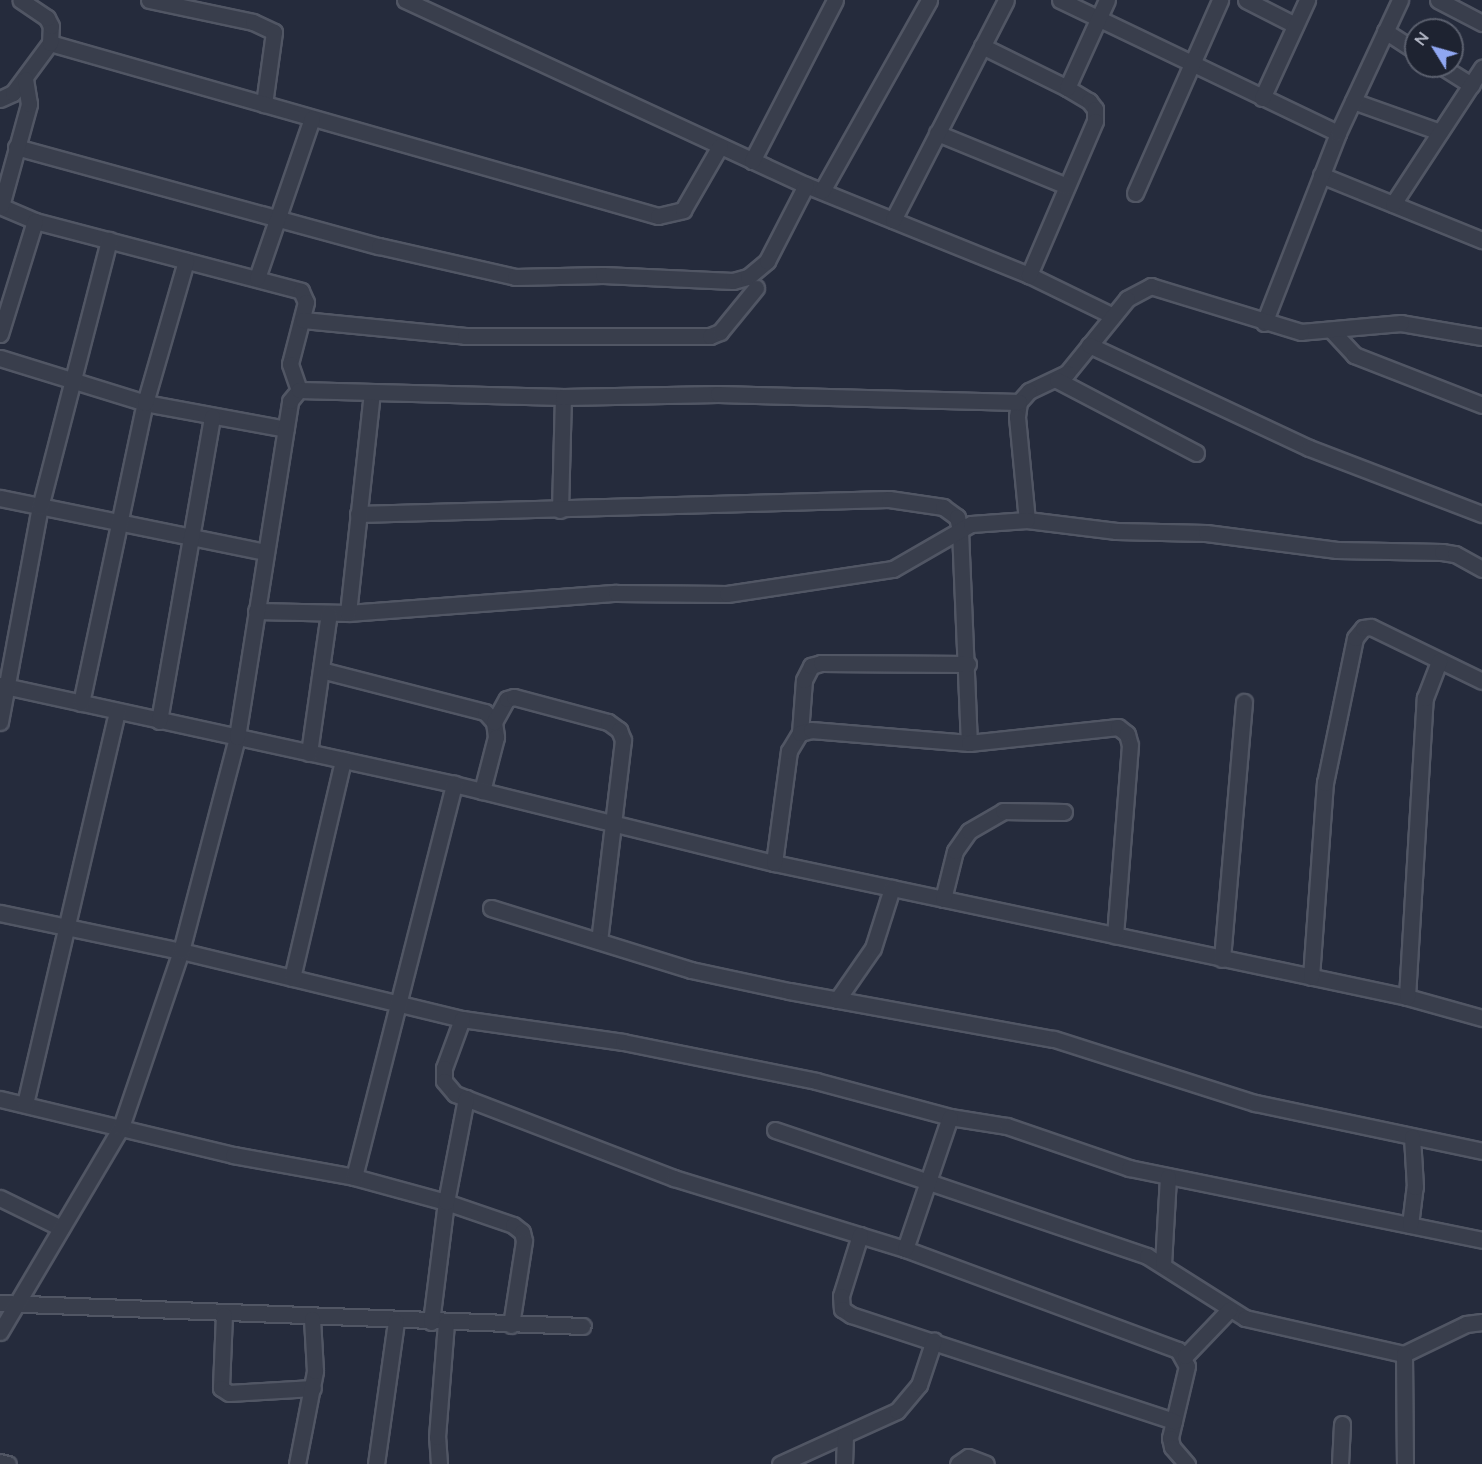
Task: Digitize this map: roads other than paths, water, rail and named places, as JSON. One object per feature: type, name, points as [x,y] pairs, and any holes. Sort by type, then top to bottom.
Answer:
[{"type":"street","points":[[0,99],[13,93],[50,43],[51,26],[47,18],[20,0]]},
{"type":"street","points":[[405,0],[752,161],[1029,275],[1113,316]]},
{"type":"street","points":[[752,161],[835,0]]},
{"type":"street","points":[[822,191],[928,0]]},
{"type":"street","points":[[892,220],[1006,0]]},
{"type":"street","points":[[1060,0],[1191,65],[1338,133]]},
{"type":"street","points":[[1066,88],[1107,0]]},
{"type":"street","points":[[1134,193],[1220,0]]},
{"type":"street","points":[[1246,0],[1295,25]]},
{"type":"street","points":[[1262,98],[1306,0]]},
{"type":"street","points":[[1264,323],[1338,133],[1400,0]]},
{"type":"street","points":[[1438,0],[1482,23]]},
{"type":"street","points":[[159,1],[253,22],[274,32],[264,104]]},
{"type":"street","points":[[1385,31],[1404,43]]},
{"type":"street","points":[[50,43],[658,216],[683,210],[720,146]]},
{"type":"street","points":[[982,46],[1066,88],[1089,101],[1095,109],[1095,121],[1029,275]]},
{"type":"street","points":[[1393,204],[1482,68]]},
{"type":"street","points":[[1460,78],[1471,85]]},
{"type":"street","points":[[25,79],[29,104],[0,206],[35,221],[300,291],[306,302],[290,364],[299,390]]},
{"type":"street","points":[[1353,101],[1440,132]]},
{"type":"street","points":[[257,278],[312,118]]},
{"type":"street","points":[[937,133],[1067,186]]},
{"type":"street","points":[[16,147],[278,219],[492,274],[603,275],[733,282],[748,277],[767,261],[806,185]]},
{"type":"street","points":[[1321,175],[1482,240]]},
{"type":"street","points":[[0,334],[35,221]]},
{"type":"street","points":[[0,722],[4,686],[40,507],[109,240]]},
{"type":"street","points":[[81,703],[117,525],[145,403],[186,261]]},
{"type":"street","points":[[1027,520],[1019,402],[1029,391],[1057,380],[1138,290],[1151,286],[1264,323],[1301,332],[1332,331],[1401,322],[1482,337]]},
{"type":"street","points":[[303,320],[465,336],[710,336],[720,332],[756,288]]},
{"type":"street","points":[[1332,331],[1354,355],[1482,405]]},
{"type":"street","points":[[1089,345],[1309,448],[1482,514]]},
{"type":"street","points":[[0,358],[145,403],[286,429]]},
{"type":"street","points":[[1057,380],[1196,453]]},
{"type":"street","points":[[299,390],[563,397],[718,394],[1019,402]]},
{"type":"street","points":[[0,1332],[7,1305],[61,1228],[121,1127],[181,951],[237,737],[290,401],[299,390]]},
{"type":"street","points":[[348,613],[372,392]]},
{"type":"street","points":[[560,510],[563,397]]},
{"type":"street","points":[[159,721],[212,417]]},
{"type":"street","points":[[0,498],[117,525],[265,552]]},
{"type":"street","points":[[358,514],[889,499],[952,511],[960,530],[968,664],[969,743]]},
{"type":"street","points":[[256,611],[348,613],[616,593],[727,594],[893,569],[971,524],[1027,520],[1116,531],[1206,534],[1336,550],[1442,552],[1455,554],[1482,569]]},
{"type":"street","points":[[309,753],[329,613]]},
{"type":"street","points":[[1311,977],[1325,783],[1356,638],[1363,628],[1371,627],[1482,681]]},
{"type":"street","points":[[1407,997],[1425,698],[1439,661]]},
{"type":"street","points":[[774,863],[789,751],[800,733],[804,680],[811,666],[821,663],[968,664]]},
{"type":"street","points":[[321,670],[472,707],[484,712],[494,722]]},
{"type":"street","points":[[4,686],[454,784],[612,821],[774,863],[1407,997],[1482,1018]]},
{"type":"street","points":[[482,791],[496,737],[494,722],[502,705],[514,697],[608,722],[619,730],[623,740],[599,941]]},
{"type":"street","points":[[1222,959],[1244,702]]},
{"type":"street","points":[[25,1104],[117,712]]},
{"type":"street","points":[[800,733],[811,730],[969,743],[1118,727],[1127,734],[1130,745],[1115,935]]},
{"type":"street","points":[[292,978],[343,760]]},
{"type":"street","points":[[354,1177],[454,784]]},
{"type":"street","points":[[944,899],[955,851],[969,831],[1003,811],[1064,812]]},
{"type":"street","points":[[837,1000],[873,948],[892,888]]},
{"type":"street","points":[[491,908],[691,970],[837,1000],[1054,1039],[1255,1103],[1482,1151]]},
{"type":"street","points":[[0,913],[67,929],[181,951],[462,1019],[623,1042],[816,1081],[950,1117],[1007,1126],[1129,1168],[1482,1240]]},
{"type":"street","points":[[462,1019],[444,1068],[444,1081],[447,1089],[466,1098],[674,1178],[905,1249],[1179,1350],[1185,1356],[1187,1366],[1174,1421],[1172,1447],[1187,1464]]},
{"type":"street","points":[[439,1464],[437,1437],[438,1322],[446,1202],[466,1098]]},
{"type":"street","points":[[0,1099],[233,1155],[354,1177],[446,1202],[522,1232],[511,1324]]},
{"type":"street","points":[[905,1249],[950,1117]]},
{"type":"street","points":[[774,1130],[1162,1264],[1229,1310],[1245,1318],[1404,1354],[1466,1324],[1482,1322]]},
{"type":"street","points":[[1410,1225],[1415,1187],[1412,1137]]},
{"type":"street","points":[[1162,1264],[1168,1177]]},
{"type":"street","points":[[0,1198],[61,1228]]},
{"type":"street","points":[[860,1235],[842,1296],[842,1309],[851,1315],[934,1340],[1174,1421]]},
{"type":"street","points":[[7,1305],[312,1319],[583,1326]]},
{"type":"street","points":[[1185,1356],[1229,1310]]},
{"type":"street","points":[[224,1315],[221,1388],[229,1392],[313,1388]]},
{"type":"street","points":[[297,1464],[313,1388],[312,1319]]},
{"type":"street","points":[[376,1464],[396,1321]]},
{"type":"street","points":[[780,1464],[904,1405],[919,1385],[934,1340]]},
{"type":"street","points":[[1404,1354],[1406,1464]]},
{"type":"street","points":[[1340,1464],[1342,1424]]},
{"type":"street","points":[[844,1464],[845,1435]]},
{"type":"street","points":[[958,1464],[968,1457],[986,1464]]},
{"type":"street","points":[[0,1462],[8,1464]]}]
